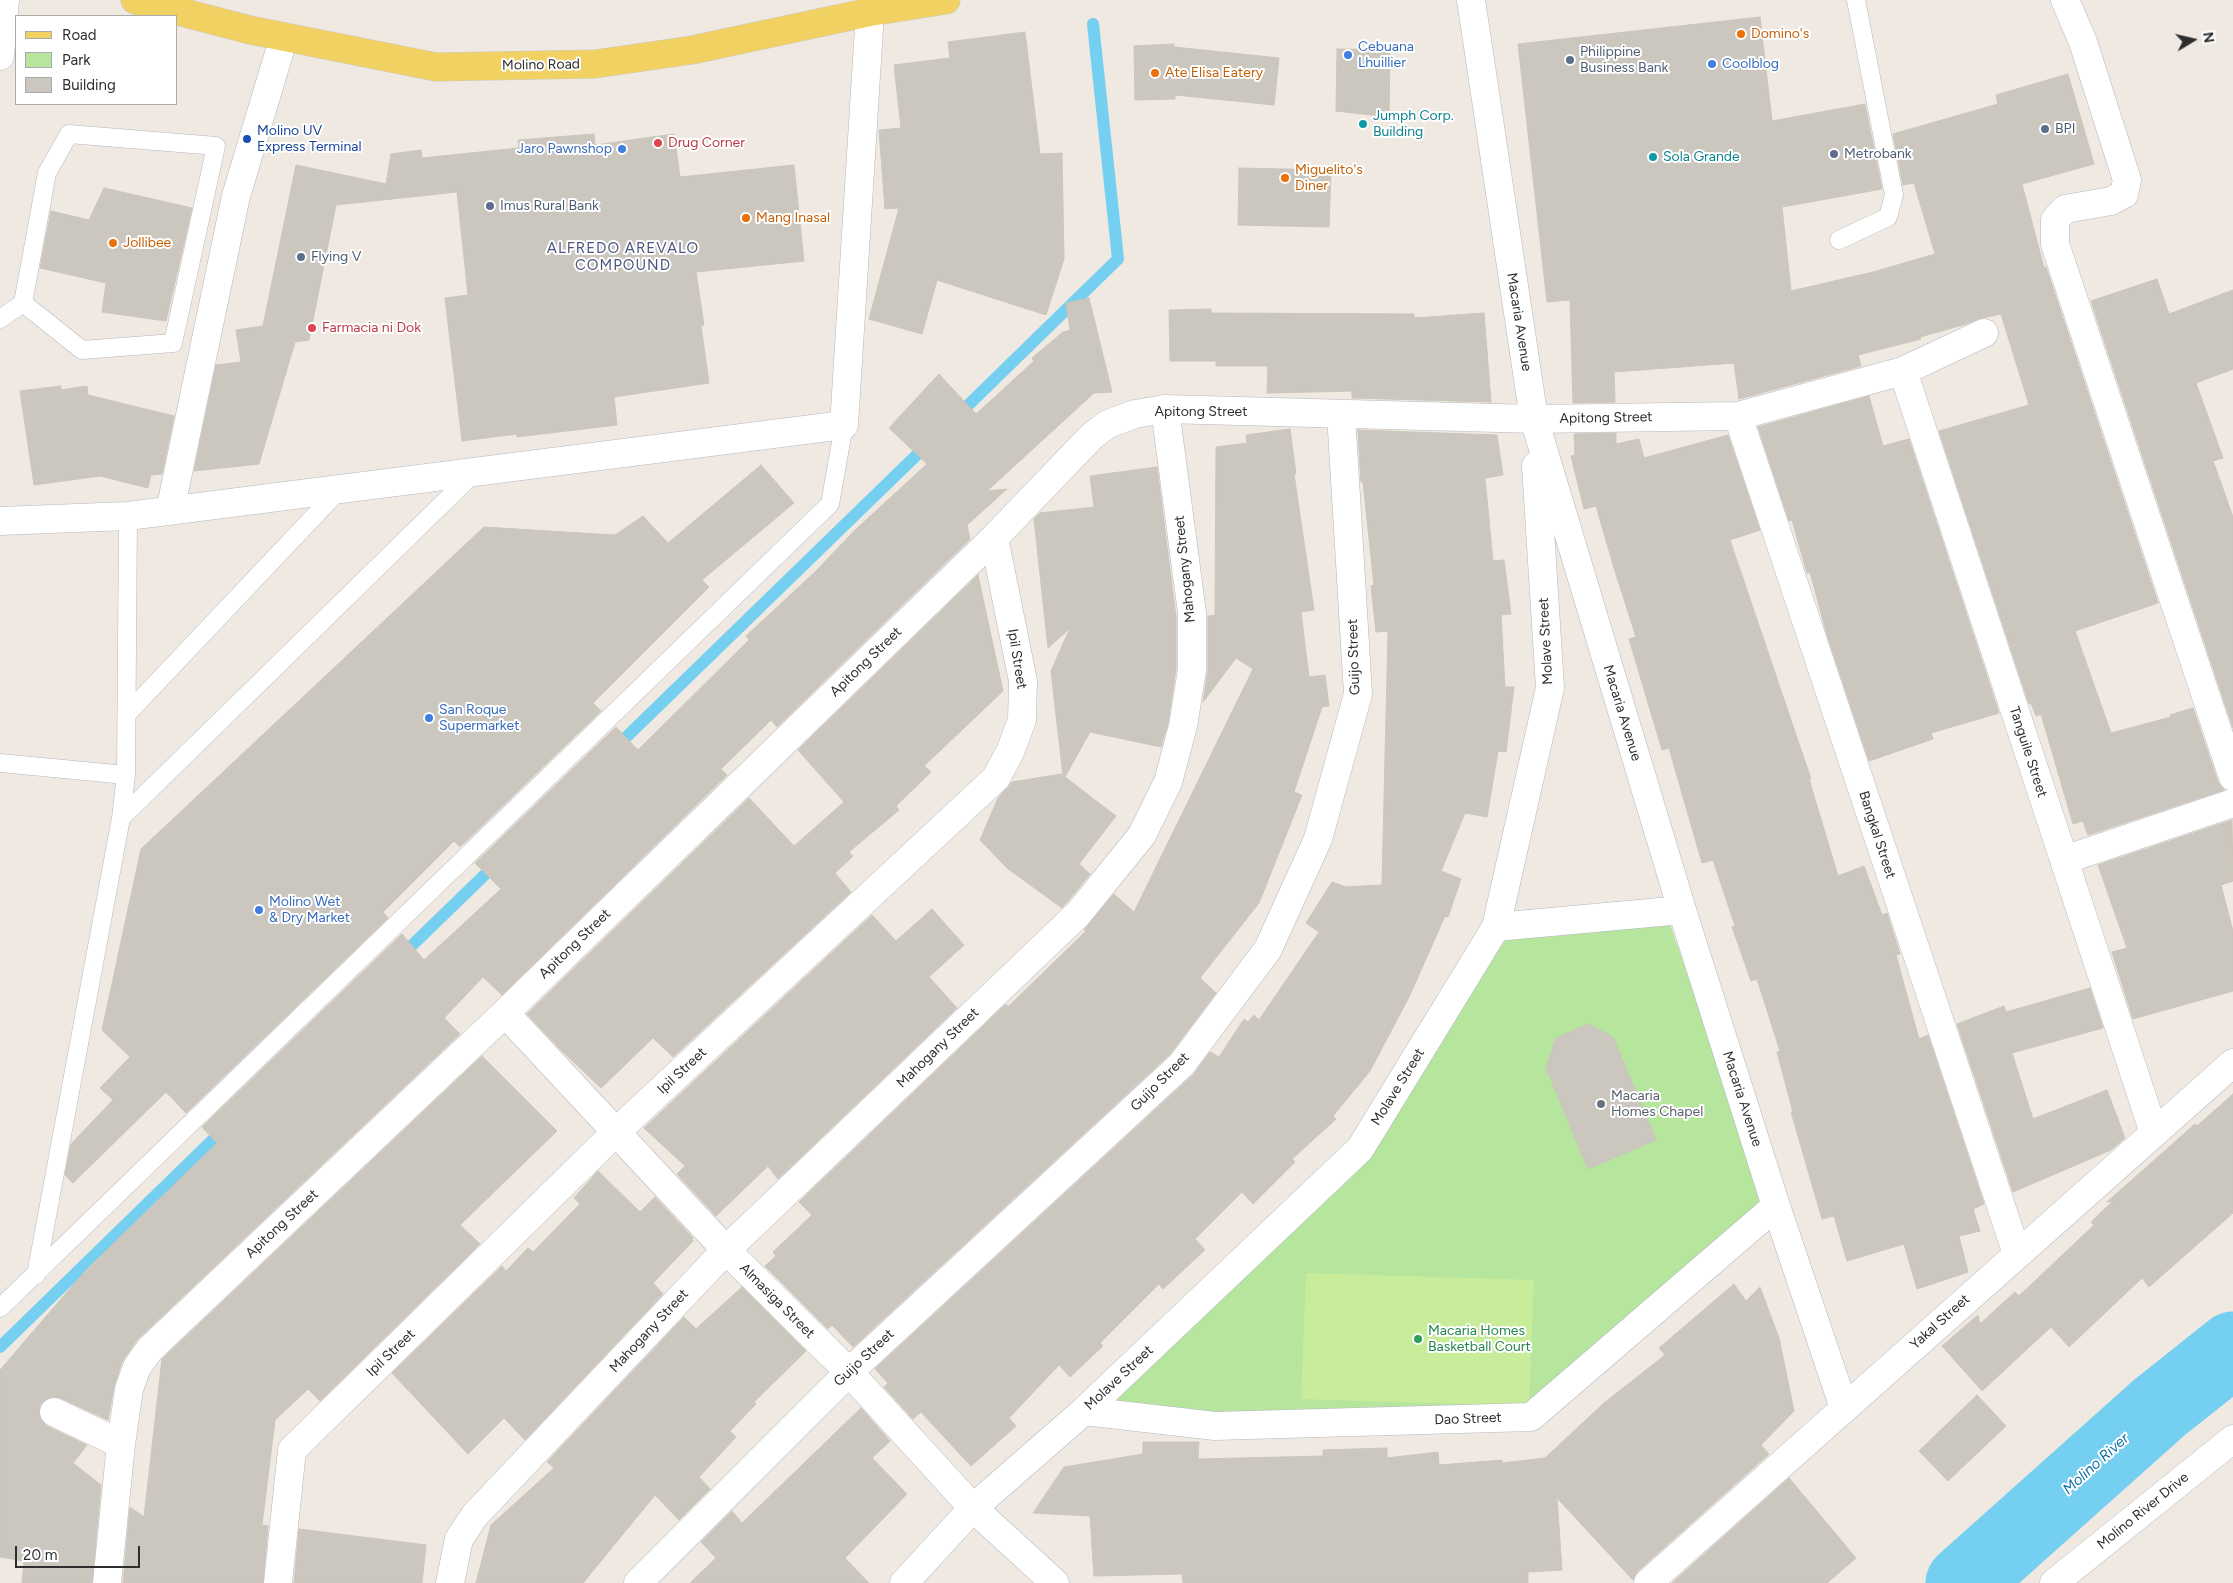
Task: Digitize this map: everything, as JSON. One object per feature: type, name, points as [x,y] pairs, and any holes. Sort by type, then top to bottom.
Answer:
[{"type":"main road","name":"Molino Road","points":[[135,0],[284,38],[436,67],[595,64],[692,50],[869,6],[947,0]]},
{"type":"street","points":[[0,56],[5,0]]},
{"type":"street","name":"Macaria Avenue","points":[[1471,0],[1534,419],[1682,910],[1776,1206],[1844,1408]]},
{"type":"street","points":[[2065,0],[2083,42],[2127,180],[2124,194],[2111,201],[2065,209],[2055,220],[2055,244],[2233,778]]},
{"type":"street","points":[[0,521],[128,516],[477,470],[844,425],[869,6]]},
{"type":"street","points":[[170,511],[236,196],[284,38]]},
{"type":"street","name":"Apitong Street","points":[[107,1583],[121,1444],[129,1389],[137,1367],[150,1349],[505,1013],[994,538],[1092,436],[1108,424],[1135,414],[1165,409],[1534,419],[1738,416],[1903,371],[1984,333]]},
{"type":"street","name":"Tanguile Street","points":[[1903,371],[2154,1133]]},
{"type":"street","name":"Mahogany Street","points":[[450,1583],[459,1539],[475,1515],[726,1250],[1078,914],[1142,835],[1168,782],[1183,726],[1192,670],[1192,613],[1165,409]]},
{"type":"street","name":"Guijo Street","points":[[638,1583],[849,1372],[1182,1064],[1268,949],[1318,839],[1358,694],[1341,414]]},
{"type":"street","name":"Bangkal Street","points":[[1738,416],[2016,1254]]},
{"type":"street","name":"Molave Street","points":[[904,1583],[973,1508],[1084,1411],[1360,1148],[1496,927],[1550,688],[1534,419]]},
{"type":"street","name":"Ipil Street","points":[[278,1583],[292,1450],[617,1131],[996,778],[1010,752],[1022,720],[1023,681],[994,538]]},
{"type":"street","points":[[2064,860],[2233,803]]},
{"type":"street","points":[[1496,927],[1682,910]]},
{"type":"street","name":"Almasiga Street","points":[[505,1013],[726,1250],[849,1372],[973,1508],[1055,1583]]},
{"type":"street","name":"Yakal Street","points":[[1648,1583],[2233,1063]]},
{"type":"street","name":"Dao Street","points":[[1084,1411],[1215,1426],[1531,1417],[1776,1206]]},
{"type":"street","points":[[54,1412],[121,1444]]},
{"type":"street","name":"Molino River Drive","points":[[2054,1583],[2233,1439]]},
{"type":"lane","points":[[1839,240],[1888,217],[1894,194],[1856,0]]},
{"type":"lane","points":[[0,319],[23,303],[47,174],[68,134],[216,146],[173,344],[82,350],[23,303]]},
{"type":"lane","points":[[0,1308],[830,504],[844,425]]},
{"type":"lane","points":[[122,818],[477,470]]},
{"type":"lane","points":[[127,714],[341,488]]},
{"type":"lane","points":[[36,1275],[122,818],[126,775],[128,516]]},
{"type":"lane","points":[[0,763],[126,775]]},
{"type":"green space","points":[[1668,919],[1766,1198],[1529,1406],[1216,1421],[1104,1404],[1365,1161],[1501,936]]},
{"type":"green space","name":"Macaria Homes Basketball Court","points":[[1306,1273],[1534,1280],[1529,1406],[1301,1399]]},
{"type":"building","points":[[1760,17],[1772,121],[1865,104],[1882,189],[1782,207],[1791,291],[1873,272],[1935,254],[1914,183],[1903,185],[1893,134],[1998,104],[1996,95],[2068,74],[2094,164],[2022,184],[2044,268],[2046,267],[2158,603],[2075,631],[2111,733],[2171,717],[2170,715],[2193,708],[2218,782],[2224,790],[2088,835],[2083,821],[2073,824],[2041,714],[2036,716],[2031,703],[2029,704],[1939,431],[2029,405],[2001,314],[1920,337],[1921,339],[1858,355],[1861,366],[1739,399],[1734,363],[1614,372],[1615,402],[1573,403],[1570,300],[1547,302],[1518,44]]},
{"type":"building","points":[[1025,32],[1040,154],[1062,153],[1064,259],[1046,315],[937,280],[922,334],[869,319],[899,208],[885,209],[879,130],[901,128],[894,65],[950,58],[948,42]]},
{"type":"building","points":[[1174,44],[1174,47],[1279,58],[1274,105],[1175,95],[1175,99],[1135,100],[1134,46]]},
{"type":"building","points":[[1337,49],[1390,50],[1389,117],[1336,111]]},
{"type":"building","points":[[594,134],[595,145],[674,134],[680,177],[794,165],[804,261],[696,272],[704,325],[701,326],[709,383],[614,397],[617,425],[517,437],[517,434],[462,441],[445,298],[468,295],[457,192],[336,205],[309,340],[295,342],[259,464],[194,471],[216,365],[241,362],[236,330],[263,326],[296,165],[386,184],[391,154],[421,150],[422,158],[519,148],[518,140]]},
{"type":"building","points":[[1239,168],[1331,170],[1329,227],[1238,225]]},
{"type":"building","name":"Jollibee","points":[[104,188],[192,208],[166,321],[102,312],[106,283],[40,268],[51,211],[89,220]]},
{"type":"building","points":[[2157,279],[2169,314],[2233,290],[2233,369],[2196,383],[2223,458],[2213,461],[2233,517],[2233,728],[2091,301]]},
{"type":"building","points":[[1089,298],[1112,392],[1094,393],[987,491],[1007,489],[967,525],[970,539],[777,727],[771,720],[721,769],[727,775],[502,995],[483,977],[444,1018],[460,1034],[137,1340],[122,1362],[114,1387],[108,1420],[60,1398],[52,1397],[46,1399],[40,1405],[39,1414],[41,1420],[47,1426],[87,1445],[73,1463],[101,1485],[92,1583],[22,1583],[24,1561],[0,1557],[0,1370],[86,1270],[217,1143],[202,1127],[402,934],[424,960],[501,889],[475,863],[616,727],[638,750],[749,640],[746,636],[816,571],[854,531],[927,464],[889,428],[939,374],[976,414],[1034,361],[1032,358],[1063,332],[1070,330],[1066,303]]},
{"type":"building","points":[[1211,309],[1211,313],[1414,314],[1414,318],[1484,313],[1491,402],[1352,398],[1352,391],[1267,393],[1268,366],[1216,366],[1216,361],[1170,361],[1169,310]]},
{"type":"building","points":[[61,386],[61,390],[87,386],[88,395],[174,416],[162,474],[151,475],[148,488],[100,476],[34,485],[20,391]]},
{"type":"building","points":[[1869,396],[1883,446],[1909,439],[1999,713],[1931,733],[1933,739],[1869,761],[1827,635],[1810,572],[1807,573],[1792,520],[1789,521],[1758,427]]},
{"type":"building","points":[[1290,429],[1296,474],[1294,474],[1314,610],[1301,612],[1309,677],[1325,675],[1329,706],[1322,707],[1294,792],[1302,795],[1259,903],[1200,978],[1216,993],[1170,1054],[853,1347],[832,1325],[828,1329],[765,1266],[776,1256],[773,1252],[812,1215],[799,1202],[1006,1004],[1008,1007],[1086,931],[1084,930],[1114,894],[1134,912],[1253,669],[1236,658],[1203,702],[1208,670],[1208,616],[1215,615],[1216,447],[1247,443],[1246,435]]},
{"type":"building","points":[[1358,430],[1497,435],[1503,475],[1485,478],[1493,561],[1504,560],[1511,614],[1501,615],[1505,687],[1514,687],[1506,752],[1498,751],[1487,817],[1465,813],[1441,871],[1461,879],[1448,917],[1445,916],[1410,995],[1370,1071],[1333,1116],[1336,1119],[1292,1159],[1295,1162],[1253,1204],[1242,1192],[1195,1239],[1205,1250],[1163,1289],[1159,1284],[1100,1343],[1103,1346],[1070,1377],[1059,1365],[1009,1418],[1016,1426],[971,1466],[921,1412],[913,1419],[884,1387],[888,1383],[875,1369],[1193,1075],[1210,1052],[1219,1057],[1244,1019],[1248,1022],[1254,1015],[1259,1020],[1319,932],[1306,923],[1332,882],[1346,887],[1382,885],[1388,631],[1376,632],[1371,586],[1374,585],[1363,482],[1361,482]]},
{"type":"building","points":[[1616,433],[1616,444],[1639,439],[1644,458],[1728,435],[1760,530],[1730,540],[1811,779],[1809,779],[1838,876],[1864,866],[1882,915],[1887,913],[1900,954],[1896,955],[1919,1039],[1928,1035],[1984,1204],[1973,1209],[1980,1231],[1959,1236],[1968,1272],[1917,1289],[1904,1244],[1847,1261],[1834,1216],[1822,1219],[1791,1112],[1793,1112],[1777,1052],[1780,1051],[1757,979],[1751,981],[1732,927],[1735,926],[1713,860],[1702,863],[1669,748],[1662,750],[1629,639],[1636,637],[1596,506],[1584,509],[1571,456],[1575,455],[1574,434]]},
{"type":"building","name":"Molino Wet & Dry Market","points":[[761,465],[794,503],[702,580],[709,587],[593,703],[601,711],[460,847],[454,841],[383,912],[388,918],[186,1113],[166,1092],[73,1183],[65,1175],[71,1144],[113,1100],[100,1088],[130,1057],[102,1030],[141,849],[484,527],[615,535],[643,516],[668,543]]},
{"type":"building","points":[[1157,467],[1176,617],[1176,669],[1168,723],[1161,747],[1090,732],[1065,777],[1116,816],[1079,864],[1090,874],[1062,908],[1007,868],[980,840],[998,798],[1012,782],[1061,774],[1063,776],[1051,671],[1070,628],[1048,648],[1034,519],[1040,513],[1094,507],[1090,476]]},
{"type":"building","points":[[978,575],[1003,691],[924,766],[931,772],[896,806],[899,810],[849,852],[853,856],[835,873],[851,892],[673,1057],[653,1038],[601,1088],[527,1014],[749,798],[794,846],[844,802],[798,750]]},
{"type":"building","points":[[2232,820],[2233,881],[2221,885],[2233,931],[2233,991],[2133,1019],[2112,952],[2127,948],[2098,865]]},
{"type":"building","points":[[932,909],[964,945],[929,977],[957,1008],[778,1179],[768,1166],[716,1216],[677,1174],[685,1166],[644,1128],[872,915],[896,941]]},
{"type":"building","points":[[2090,988],[2103,1028],[2012,1053],[2033,1119],[2107,1090],[2125,1138],[2111,1150],[2013,1192],[1957,1024],[2004,1006],[2006,1012]]},
{"type":"building","name":"Macaria Homes Chapel","points":[[1588,1024],[1613,1037],[1656,1140],[1588,1169],[1546,1068],[1556,1038]]},
{"type":"building","points":[[482,1056],[557,1131],[460,1225],[480,1244],[320,1401],[308,1389],[275,1420],[262,1525],[268,1526],[263,1583],[123,1583],[130,1507],[144,1517],[162,1359]]},
{"type":"building","points":[[2233,1094],[2233,1213],[2149,1287],[2142,1278],[2069,1347],[2051,1327],[1982,1391],[1942,1346],[1978,1315],[1980,1324],[2015,1292],[2019,1296],[2094,1225],[2091,1222],[2113,1201],[2107,1202],[2195,1124],[2197,1126]]},
{"type":"building","points":[[598,1171],[640,1212],[655,1197],[693,1238],[693,1241],[653,1283],[663,1294],[525,1440],[504,1418],[468,1454],[392,1373],[502,1266],[506,1271],[528,1248],[533,1252],[580,1204],[574,1198]]},
{"type":"building","points":[[1734,1284],[1746,1301],[1760,1287],[1779,1338],[1794,1411],[1761,1445],[1769,1454],[1638,1571],[1633,1580],[1557,1498],[1562,1570],[1528,1572],[1528,1583],[1183,1583],[1182,1574],[1094,1576],[1090,1516],[1033,1513],[1064,1467],[1143,1454],[1143,1442],[1199,1442],[1198,1459],[1323,1456],[1323,1450],[1387,1448],[1387,1458],[1438,1452],[1439,1465],[1502,1460],[1502,1463],[1545,1458],[1604,1403],[1665,1355],[1659,1348]]},
{"type":"building","points":[[742,1287],[806,1351],[754,1402],[756,1404],[730,1431],[736,1437],[699,1477],[710,1489],[679,1520],[655,1495],[583,1583],[476,1583],[491,1525],[554,1468],[547,1462],[684,1317],[696,1329]]},
{"type":"building","points":[[1977,1395],[2006,1426],[1948,1481],[1919,1451]]},
{"type":"building","points":[[861,1408],[890,1441],[872,1458],[907,1494],[845,1558],[869,1583],[690,1583],[716,1558],[701,1542],[732,1511],[742,1523]]},
{"type":"building","points":[[1789,1478],[1856,1558],[1827,1583],[1672,1583]]},
{"type":"building","points":[[299,1529],[426,1545],[422,1583],[294,1583]]},
{"type":"waterway","points":[[957,416],[1118,259],[1093,24]]},
{"type":"waterway","points":[[614,749],[928,444]]},
{"type":"waterway","points":[[401,956],[498,862]]},
{"type":"waterway","points":[[0,1347],[226,1127]]},
{"type":"waterway","name":"Molino River","points":[[1963,1583],[2160,1407],[2233,1349]]},
{"type":"place","name":"Domino's","points":[[1741,34]]},
{"type":"place","name":"Cebuana Lhuillier","points":[[1348,55]]},
{"type":"place","name":"Philippine Business Bank","points":[[1570,60]]},
{"type":"place","name":"Coolblog","points":[[1712,64]]},
{"type":"place","name":"Ate Elisa Eatery","points":[[1155,73]]},
{"type":"place","name":"Jumph Corp. Building","points":[[1363,124]]},
{"type":"place","name":"BPI","points":[[2045,129]]},
{"type":"place","name":"Molino UV Express Terminal","points":[[247,139]]},
{"type":"place","name":"Drug Corner","points":[[658,143]]},
{"type":"place","name":"Jaro Pawnshop","points":[[622,149]]},
{"type":"place","name":"Metrobank","points":[[1834,154]]},
{"type":"place","name":"Sola Grande","points":[[1653,157]]},
{"type":"place","name":"Miguelito's Diner","points":[[1285,178]]},
{"type":"place","name":"Imus Rural Bank","points":[[490,206]]},
{"type":"place","name":"Mang Inasal","points":[[746,218]]},
{"type":"place","name":"Jollibee","points":[[113,243]]},
{"type":"place","name":"Flying V","points":[[301,257]]},
{"type":"place","name":"Farmacia ni Dok","points":[[312,328]]},
{"type":"place","name":"San Roque Supermarket","points":[[429,718]]},
{"type":"place","name":"Molino Wet & Dry Market","points":[[259,910]]},
{"type":"place","name":"Macaria Homes Chapel","points":[[1601,1104]]},
{"type":"place","name":"Macaria Homes Basketball Court","points":[[1418,1339]]},
{"type":"district","name":"ALFREDO AREVALO COMPOUND","points":[[623,258]]}]
